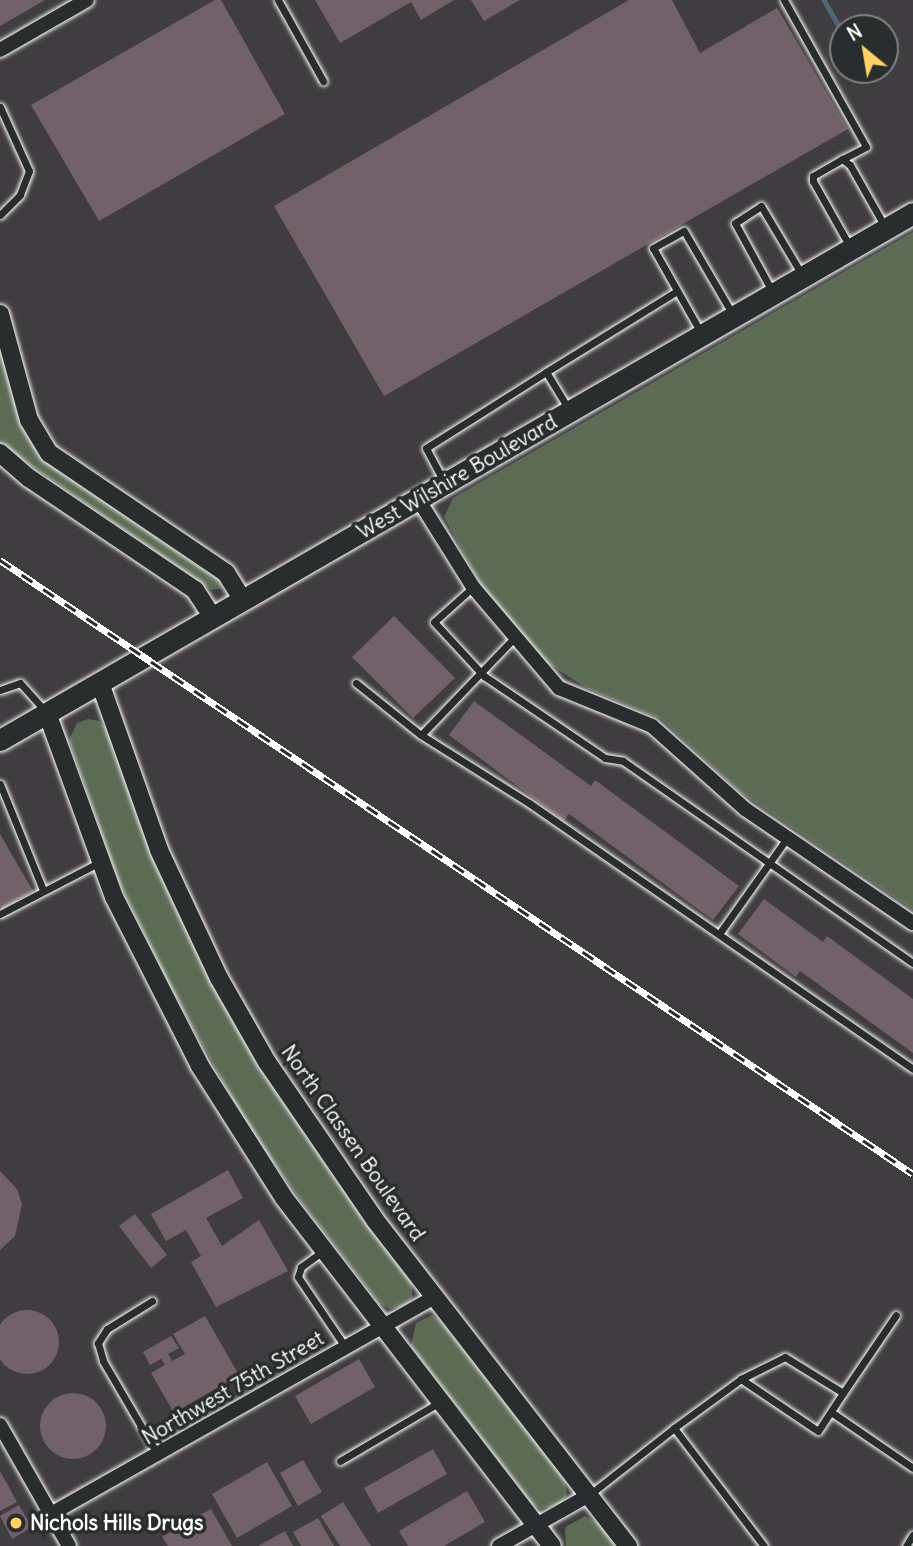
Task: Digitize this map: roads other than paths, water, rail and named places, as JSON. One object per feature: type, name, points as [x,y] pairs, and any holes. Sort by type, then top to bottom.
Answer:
[{"type":"main road","name":"West Wilshire Boulevard","points":[[0,740],[913,213]]},
{"type":"street","points":[[0,50],[87,0]]},
{"type":"street","points":[[0,314],[29,420],[49,453],[226,573],[243,600]]},
{"type":"street","points":[[0,453],[30,478],[195,590],[213,618]]},
{"type":"street","points":[[418,499],[473,587],[559,688],[652,726],[713,783],[787,838],[913,923]]},
{"type":"street","name":"North Classen Boulevard","points":[[100,683],[159,850],[219,978],[309,1127],[435,1297],[628,1546]]},
{"type":"street","points":[[47,713],[100,862],[134,940],[200,1066],[324,1250],[552,1546]]},
{"type":"street","name":"Northwest 75th Street","points":[[51,1514],[158,1456],[435,1297]]},
{"type":"street","points":[[0,1425],[69,1546]]},
{"type":"street","points":[[499,1546],[589,1495]]},
{"type":"lane","points":[[278,0],[323,81]]},
{"type":"lane","points":[[784,0],[866,147],[813,176],[813,181],[851,249]]},
{"type":"lane","points":[[0,107],[29,170],[20,195],[0,215]]},
{"type":"lane","points":[[842,159],[850,165],[886,229]]},
{"type":"lane","points":[[774,293],[735,223],[761,206],[804,276]]},
{"type":"lane","points":[[702,335],[653,248],[684,231],[734,317]]},
{"type":"lane","points":[[445,484],[426,448],[677,291]]},
{"type":"lane","points":[[546,372],[570,412]]},
{"type":"lane","points":[[473,587],[434,622],[481,672],[606,758],[623,761],[768,865],[913,963]]},
{"type":"lane","points":[[421,734],[514,638]]},
{"type":"lane","points":[[0,690],[20,683],[47,713]]},
{"type":"lane","points":[[356,683],[421,734],[719,934],[913,1069]]},
{"type":"lane","points":[[0,786],[43,890]]},
{"type":"lane","points":[[719,934],[787,838]]},
{"type":"lane","points":[[0,914],[100,862]]},
{"type":"lane","points":[[324,1250],[302,1267],[298,1277],[346,1348]]},
{"type":"lane","points":[[152,1301],[107,1329],[98,1343],[103,1361],[158,1456]]},
{"type":"lane","points":[[741,1379],[818,1431],[895,1315]]},
{"type":"lane","points":[[589,1495],[674,1428],[769,1362],[789,1357],[843,1393]]},
{"type":"lane","points":[[341,1461],[440,1401]]},
{"type":"lane","points":[[831,1412],[913,1468]]},
{"type":"lane","points":[[674,1428],[764,1546]]},
{"type":"lane","points":[[906,1546],[913,1535]]},
{"type":"waterway","points":[[824,0],[832,14]]},
{"type":"railway","points":[[0,560],[913,1174]]},
{"type":"place","name":"Nichols Hills Drugs","points":[[16,1523]]}]
